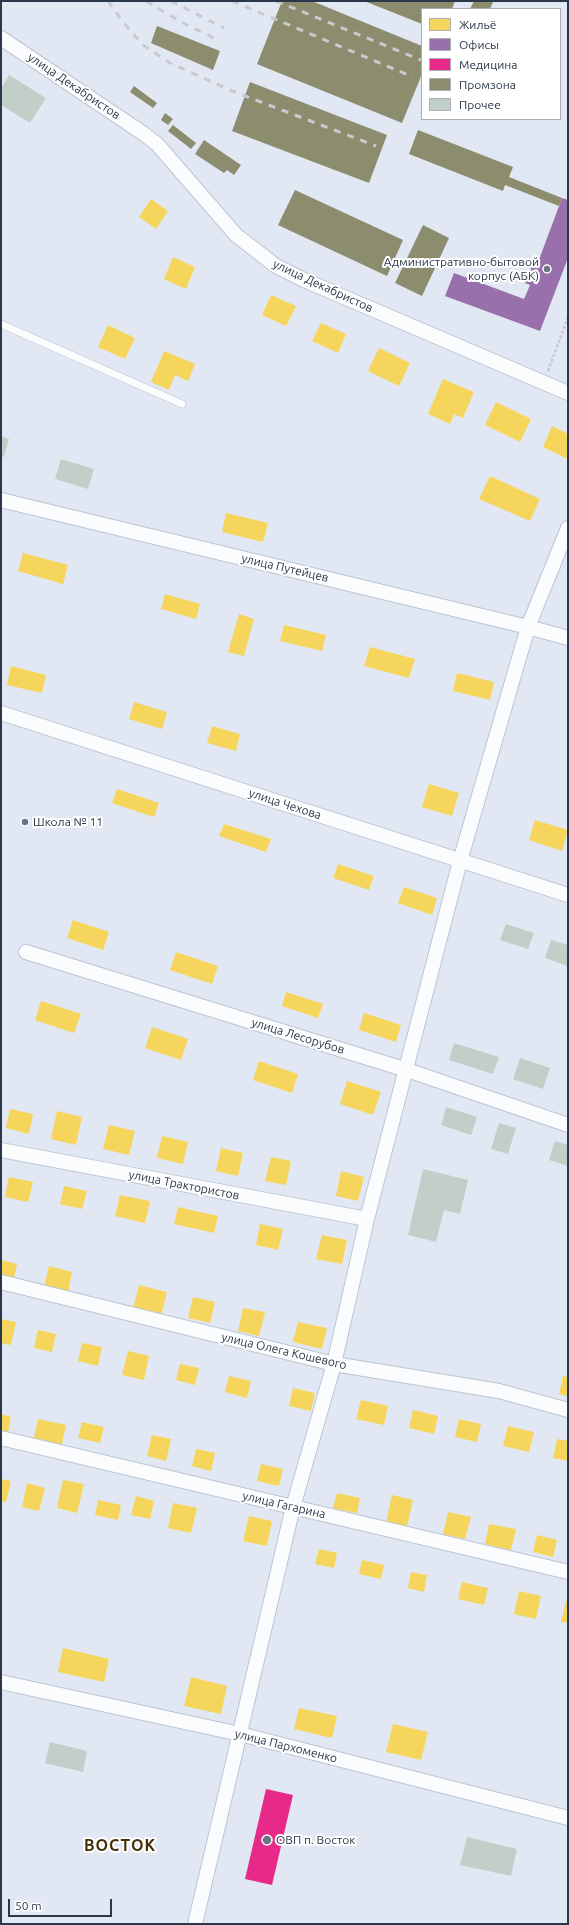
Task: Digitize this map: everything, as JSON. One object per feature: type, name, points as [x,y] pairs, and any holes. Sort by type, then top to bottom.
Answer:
[{"type":"street","name":"улица Декабристов","points":[[1,38],[157,144],[236,235],[276,266],[304,280],[568,393]]},
{"type":"street","name":"улица Путейцев","points":[[1,500],[528,626],[568,638]]},
{"type":"street","points":[[195,1924],[293,1507],[334,1364],[366,1219],[407,1070],[460,861],[528,626],[568,528]]},
{"type":"street","name":"улица Чехова","points":[[1,713],[568,895]]},
{"type":"street","name":"улица Лесорубов","points":[[26,952],[407,1070],[568,1125]]},
{"type":"street","name":"улица Трактористов","points":[[1,1150],[366,1219]]},
{"type":"street","name":"улица Олега Кошевого","points":[[1,1282],[334,1364],[499,1391],[568,1410]]},
{"type":"street","name":"улица Гагарина","points":[[1,1438],[568,1572]]},
{"type":"street","name":"улица Пархоменко","points":[[1,1682],[240,1734],[568,1818]]},
{"type":"lane","points":[[1,324],[182,404]]},
{"type":"path","points":[[544,382],[568,317]]},
{"type":"building: Жильё","points":[[151,199],[168,211],[156,229],[139,217]]},
{"type":"building: Жильё","points":[[173,257],[195,267],[186,289],[164,279]]},
{"type":"building: Жильё","points":[[271,295],[296,306],[286,326],[262,315]]},
{"type":"building: Жильё","points":[[321,323],[346,334],[338,353],[312,341]]},
{"type":"building: Жильё","points":[[108,325],[135,338],[125,359],[98,347]]},
{"type":"building: Жильё","points":[[379,348],[410,363],[399,386],[368,371]]},
{"type":"building: Жильё","points":[[164,351],[195,364],[188,381],[175,375],[169,390],[151,382]]},
{"type":"building: Жильё","points":[[443,379],[474,392],[463,418],[454,414],[450,424],[428,414]]},
{"type":"building: Жильё","points":[[496,402],[531,419],[520,442],[485,425]]},
{"type":"building: Жильё","points":[[552,426],[568,434],[568,459],[543,447]]},
{"type":"building: Жильё","points":[[490,476],[540,499],[530,521],[479,499]]},
{"type":"building: Жильё","points":[[226,513],[268,523],[263,542],[222,532]]},
{"type":"building: Жильё","points":[[23,553],[68,565],[63,584],[18,571]]},
{"type":"building: Жильё","points":[[165,594],[200,604],[196,619],[161,609]]},
{"type":"building: Жильё","points":[[239,614],[254,619],[244,656],[228,652]]},
{"type":"building: Жильё","points":[[284,625],[326,635],[322,651],[280,641]]},
{"type":"building: Жильё","points":[[370,647],[415,659],[409,678],[364,666]]},
{"type":"building: Жильё","points":[[11,666],[46,675],[42,693],[7,685]]},
{"type":"building: Жильё","points":[[457,673],[494,682],[490,700],[453,691]]},
{"type":"building: Жильё","points":[[134,702],[167,712],[162,729],[129,719]]},
{"type":"building: Жильё","points":[[212,726],[240,734],[236,751],[207,743]]},
{"type":"building: Жильё","points":[[429,784],[459,793],[452,816],[422,807]]},
{"type":"building: Жильё","points":[[117,789],[159,803],[154,817],[112,803]]},
{"type":"building: Жильё","points":[[535,820],[568,830],[562,851],[529,840]]},
{"type":"building: Жильё","points":[[224,824],[271,839],[266,852],[219,836]]},
{"type":"building: Жильё","points":[[338,864],[374,876],[369,890],[333,878]]},
{"type":"building: Жильё","points":[[404,887],[437,898],[432,915],[398,903]]},
{"type":"building: Жильё","points":[[73,920],[109,932],[103,950],[67,938]]},
{"type":"building: Жильё","points":[[176,952],[218,966],[212,984],[170,970]]},
{"type":"building: Жильё","points":[[286,992],[323,1004],[318,1018],[282,1006]]},
{"type":"building: Жильё","points":[[41,1001],[81,1014],[74,1033],[35,1020]]},
{"type":"building: Жильё","points":[[364,1013],[401,1025],[396,1042],[359,1030]]},
{"type":"building: Жильё","points":[[152,1027],[188,1039],[181,1060],[145,1048]]},
{"type":"building: Жильё","points":[[259,1061],[298,1074],[292,1093],[253,1080]]},
{"type":"building: Жильё","points":[[347,1081],[381,1092],[373,1115],[340,1104]]},
{"type":"building: Жильё","points":[[10,1109],[33,1114],[29,1134],[6,1128]]},
{"type":"building: Жильё","points":[[57,1111],[82,1117],[76,1145],[51,1139]]},
{"type":"building: Жильё","points":[[109,1125],[135,1131],[129,1155],[103,1149]]},
{"type":"building: Жильё","points":[[162,1136],[188,1142],[183,1164],[157,1158]]},
{"type":"building: Жильё","points":[[221,1148],[243,1153],[238,1176],[216,1171]]},
{"type":"building: Жильё","points":[[271,1157],[291,1161],[286,1185],[265,1181]]},
{"type":"building: Жильё","points":[[341,1171],[364,1177],[358,1201],[336,1196]]},
{"type":"building: Жильё","points":[[9,1177],[33,1182],[28,1202],[5,1197]]},
{"type":"building: Жильё","points":[[64,1186],[87,1191],[82,1209],[60,1204]]},
{"type":"building: Жильё","points":[[120,1195],[150,1201],[145,1223],[115,1216]]},
{"type":"building: Жильё","points":[[178,1207],[218,1216],[214,1233],[174,1224]]},
{"type":"building: Жильё","points":[[260,1224],[283,1229],[278,1250],[256,1245]]},
{"type":"building: Жильё","points":[[322,1235],[347,1240],[342,1264],[316,1259]]},
{"type":"building: Жильё","points":[[1,1260],[17,1264],[14,1278],[1,1275]]},
{"type":"building: Жильё","points":[[49,1266],[72,1272],[68,1293],[44,1287]]},
{"type":"building: Жильё","points":[[139,1285],[167,1292],[161,1316],[133,1309]]},
{"type":"building: Жильё","points":[[193,1297],[215,1302],[210,1323],[188,1318]]},
{"type":"building: Жильё","points":[[243,1308],[265,1312],[259,1336],[238,1331]]},
{"type":"building: Жильё","points":[[1,1319],[16,1322],[11,1345],[1,1343]]},
{"type":"building: Жильё","points":[[298,1322],[327,1328],[322,1349],[293,1342]]},
{"type":"building: Жильё","points":[[38,1330],[56,1334],[52,1352],[34,1348]]},
{"type":"building: Жильё","points":[[82,1343],[102,1347],[98,1366],[78,1361]]},
{"type":"building: Жильё","points":[[128,1351],[149,1356],[144,1380],[122,1375]]},
{"type":"building: Жильё","points":[[180,1364],[199,1368],[195,1385],[176,1380]]},
{"type":"building: Жильё","points":[[229,1376],[251,1381],[247,1398],[225,1392]]},
{"type":"building: Жильё","points":[[563,1376],[568,1377],[568,1396],[559,1394]]},
{"type":"building: Жильё","points":[[293,1388],[315,1393],[311,1411],[289,1406]]},
{"type":"building: Жильё","points":[[361,1400],[388,1406],[384,1425],[356,1419]]},
{"type":"building: Жильё","points":[[413,1410],[438,1416],[434,1434],[409,1428]]},
{"type":"building: Жильё","points":[[1,1414],[11,1417],[8,1432],[1,1431]]},
{"type":"building: Жильё","points":[[38,1419],[66,1425],[61,1448],[33,1442]]},
{"type":"building: Жильё","points":[[459,1419],[481,1424],[477,1442],[455,1437]]},
{"type":"building: Жильё","points":[[82,1422],[104,1427],[100,1443],[78,1438]]},
{"type":"building: Жильё","points":[[508,1426],[534,1432],[529,1452],[503,1446]]},
{"type":"building: Жильё","points":[[152,1435],[171,1439],[166,1461],[147,1456]]},
{"type":"building: Жильё","points":[[557,1439],[568,1441],[568,1461],[553,1458]]},
{"type":"building: Жильё","points":[[196,1449],[215,1453],[211,1471],[192,1466]]},
{"type":"building: Жильё","points":[[261,1464],[283,1469],[279,1486],[257,1481]]},
{"type":"building: Жильё","points":[[1,1479],[11,1481],[6,1502],[1,1501]]},
{"type":"building: Жильё","points":[[63,1480],[84,1484],[77,1513],[57,1508]]},
{"type":"building: Жильё","points":[[27,1483],[45,1488],[39,1511],[22,1507]]},
{"type":"building: Жильё","points":[[337,1493],[360,1498],[357,1513],[333,1508]]},
{"type":"building: Жильё","points":[[392,1495],[413,1500],[407,1527],[386,1522]]},
{"type":"building: Жильё","points":[[136,1496],[154,1501],[150,1519],[131,1515]]},
{"type":"building: Жильё","points":[[98,1500],[121,1505],[118,1520],[95,1515]]},
{"type":"building: Жильё","points":[[173,1503],[197,1508],[191,1533],[168,1528]]},
{"type":"building: Жильё","points":[[448,1512],[471,1517],[465,1539],[443,1534]]},
{"type":"building: Жильё","points":[[249,1516],[272,1521],[267,1546],[243,1541]]},
{"type":"building: Жильё","points":[[489,1524],[516,1529],[511,1550],[485,1544]]},
{"type":"building: Жильё","points":[[537,1535],[557,1540],[553,1557],[533,1552]]},
{"type":"building: Жильё","points":[[319,1549],[337,1553],[334,1568],[315,1564]]},
{"type":"building: Жильё","points":[[362,1560],[384,1565],[381,1579],[359,1574]]},
{"type":"building: Жильё","points":[[411,1572],[427,1575],[424,1592],[408,1588]]},
{"type":"building: Жильё","points":[[462,1582],[488,1588],[484,1605],[458,1599]]},
{"type":"building: Жильё","points":[[519,1591],[541,1596],[536,1619],[514,1614]]},
{"type":"building: Жильё","points":[[566,1601],[568,1602],[568,1623],[561,1622]]},
{"type":"building: Жильё","points":[[63,1648],[109,1659],[104,1682],[58,1672]]},
{"type":"building: Жильё","points":[[191,1677],[227,1686],[221,1714],[184,1706]]},
{"type":"building: Жильё","points":[[299,1708],[337,1716],[332,1738],[294,1729]]},
{"type":"building: Жильё","points":[[393,1724],[428,1732],[421,1760],[386,1752]]},
{"type":"building: Офисы","name":"Административно-бытовой корпус (АБК)","points":[[562,198],[568,200],[568,258],[540,331],[445,296],[454,273],[524,299],[530,285],[525,283],[533,263],[537,265]]},
{"type":"building: Медицина","points":[[266,1789],[293,1795],[272,1885],[245,1879]]},
{"type":"building: Промзона","points":[[282,1],[312,1],[421,46],[421,76],[402,123],[257,64]]},
{"type":"building: Промзона","points":[[364,1],[455,1],[452,8],[421,8],[421,24]]},
{"type":"building: Промзона","points":[[474,1],[493,2],[490,8],[470,8]]},
{"type":"building: Промзона","points":[[157,26],[220,51],[213,70],[151,43]]},
{"type":"building: Промзона","points":[[250,82],[387,135],[369,183],[232,131]]},
{"type":"building: Промзона","points":[[134,86],[157,103],[153,108],[130,92]]},
{"type":"building: Промзона","points":[[165,113],[173,119],[168,125],[161,120]]},
{"type":"building: Промзона","points":[[173,125],[196,143],[191,149],[168,131]]},
{"type":"building: Промзона","points":[[418,130],[513,167],[509,177],[562,198],[559,206],[505,185],[503,191],[409,154]]},
{"type":"building: Промзона","points":[[204,140],[241,165],[234,175],[227,170],[224,173],[195,154]]},
{"type":"building: Промзона","points":[[295,190],[403,240],[387,276],[278,225]]},
{"type":"building: Промзона","points":[[423,225],[449,238],[422,296],[395,283]]},
{"type":"building: Прочее","points":[[9,75],[46,98],[30,123],[1,105],[1,89]]},
{"type":"building: Прочее","points":[[1,436],[9,439],[4,457],[1,456]]},
{"type":"building: Прочее","points":[[61,459],[94,469],[88,489],[55,479]]},
{"type":"building: Прочее","points":[[506,924],[534,933],[528,949],[500,940]]},
{"type":"building: Прочее","points":[[551,940],[568,945],[568,966],[545,958]]},
{"type":"building: Прочее","points":[[454,1043],[499,1057],[493,1074],[449,1060]]},
{"type":"building: Прочее","points":[[520,1058],[550,1068],[543,1089],[513,1079]]},
{"type":"building: Прочее","points":[[446,1107],[477,1117],[471,1135],[441,1125]]},
{"type":"building: Прочее","points":[[499,1123],[516,1128],[508,1154],[491,1149]]},
{"type":"building: Прочее","points":[[555,1141],[568,1145],[568,1166],[549,1160]]},
{"type":"building: Прочее","points":[[423,1169],[468,1180],[460,1214],[444,1210],[436,1242],[408,1235]]},
{"type":"building: Прочее","points":[[50,1742],[87,1751],[83,1772],[45,1763]]},
{"type":"building: Прочее","points":[[467,1837],[517,1849],[511,1876],[460,1865]]},
{"type":"railway","points":[[108,1],[123,22],[143,45],[170,63],[232,91],[376,146]]},
{"type":"railway","points":[[146,1],[181,22],[218,40]]},
{"type":"railway","points":[[171,1],[224,28]]},
{"type":"railway","points":[[232,1],[413,77]]},
{"type":"railway","points":[[276,1],[421,60]]},
{"type":"place","name":"Административно-бытовой корпус (АБК)","points":[[547,269]]},
{"type":"place","name":"Школа № 11","points":[[25,822]]},
{"type":"place","name":"ОВП п. Восток","points":[[267,1840]]},
{"type":"district","name":"ВОСТОК","points":[[120,1846]]}]
